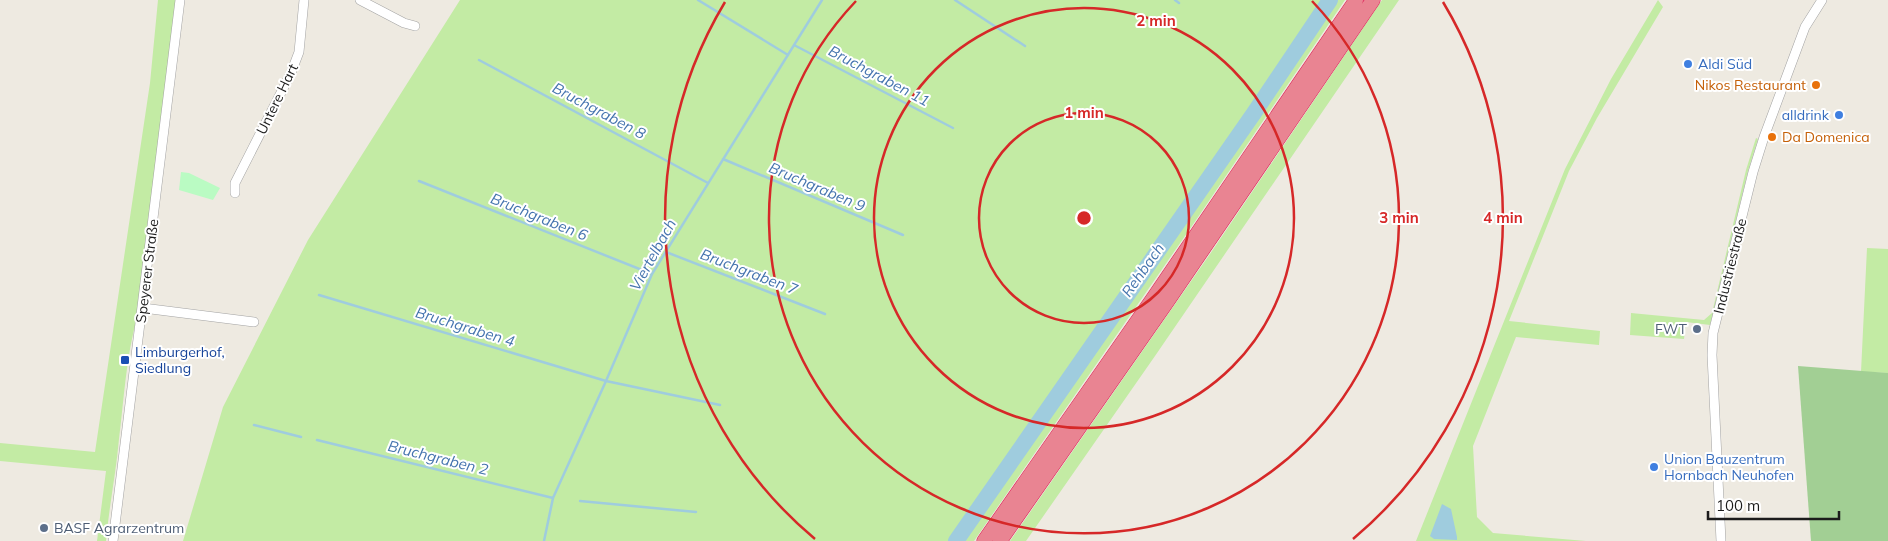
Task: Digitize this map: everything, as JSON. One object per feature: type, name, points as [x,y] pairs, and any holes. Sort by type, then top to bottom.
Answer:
[{"type":"highway","points":[[984,541],[1154,298],[1356,0]]},
{"type":"highway","points":[[1000,541],[1179,285],[1373,0]]},
{"type":"street","name":"Speyerer Straße","points":[[113,541],[180,0]]},
{"type":"street","name":"Untere Hart","points":[[235,193],[235,183],[291,73],[299,52],[304,0]]},
{"type":"street","points":[[360,0],[404,23],[415,26]]},
{"type":"street","name":"Industriestraße","points":[[1721,541],[1712,355],[1714,333],[1753,172],[1764,137],[1805,27],[1820,2],[1829,0]]},
{"type":"street","points":[[143,308],[254,322]]},
{"type":"green space","points":[[158,0],[176,0],[137,318],[128,363],[106,541],[97,541],[106,471],[0,461],[0,443],[95,452],[150,83]]},
{"type":"green space","points":[[460,0],[1345,0],[1194,223],[974,541],[183,541],[223,407],[308,240]]},
{"type":"green space","points":[[1382,0],[1399,0],[1026,541],[1010,541],[1210,254]]},
{"type":"green space","points":[[1658,0],[1663,7],[1597,118],[1569,171],[1509,321],[1600,331],[1599,345],[1516,337],[1473,446],[1477,517],[1493,533],[1586,541],[1416,541],[1565,169],[1611,79]]},
{"type":"green space","points":[[1756,138],[1758,139],[1748,171],[1710,325],[1686,322],[1684,339],[1630,335],[1631,313],[1704,320],[1712,313],[1746,170]]},
{"type":"green space","points":[[181,172],[189,173],[220,188],[213,200],[179,190]]},
{"type":"green space","points":[[1867,248],[1888,249],[1888,373],[1861,372]]},
{"type":"green space","points":[[1798,366],[1888,373],[1888,541],[1811,541]]},
{"type":"water","points":[[1442,504],[1451,509],[1457,540],[1434,539],[1430,536]]},
{"type":"waterway","points":[[698,0],[788,55]]},
{"type":"waterway","name":"Viertelbach","points":[[544,541],[553,498],[652,274],[822,0]]},
{"type":"waterway","points":[[955,0],[1025,46]]},
{"type":"waterway","points":[[1175,0],[1179,3]]},
{"type":"waterway","name":"Rehbach","points":[[956,541],[1254,113],[1330,0]]},
{"type":"waterway","name":"Bruchgraben 11","points":[[794,45],[953,128]]},
{"type":"waterway","name":"Bruchgraben 8","points":[[479,60],[708,183]]},
{"type":"waterway","name":"Bruchgraben 9","points":[[723,159],[903,235]]},
{"type":"waterway","name":"Bruchgraben 6","points":[[419,181],[652,274]]},
{"type":"waterway","name":"Bruchgraben 7","points":[[666,252],[825,314]]},
{"type":"waterway","name":"Bruchgraben 4","points":[[319,295],[606,381],[720,405]]},
{"type":"waterway","name":"Bruchgraben 2","points":[[254,425],[301,437]]},
{"type":"waterway","name":"Bruchgraben 2","points":[[317,440],[553,498]]},
{"type":"waterway","points":[[580,501],[696,512]]},
{"type":"place","name":"Aldi Süd","points":[[1688,64]]},
{"type":"place","name":"Nikos Restaurant","points":[[1816,85]]},
{"type":"place","name":"alldrink","points":[[1839,115]]},
{"type":"place","name":"Da Domenica","points":[[1772,137]]},
{"type":"place","name":"FWT","points":[[1697,329]]},
{"type":"place","name":"Limburgerhof, Siedlung","points":[[125,360]]},
{"type":"place","name":"Union Bauzentrum Hornbach Neuhofen","points":[[1654,467]]},
{"type":"place","name":"BASF Agrarzentrum","points":[[44,528]]}]
